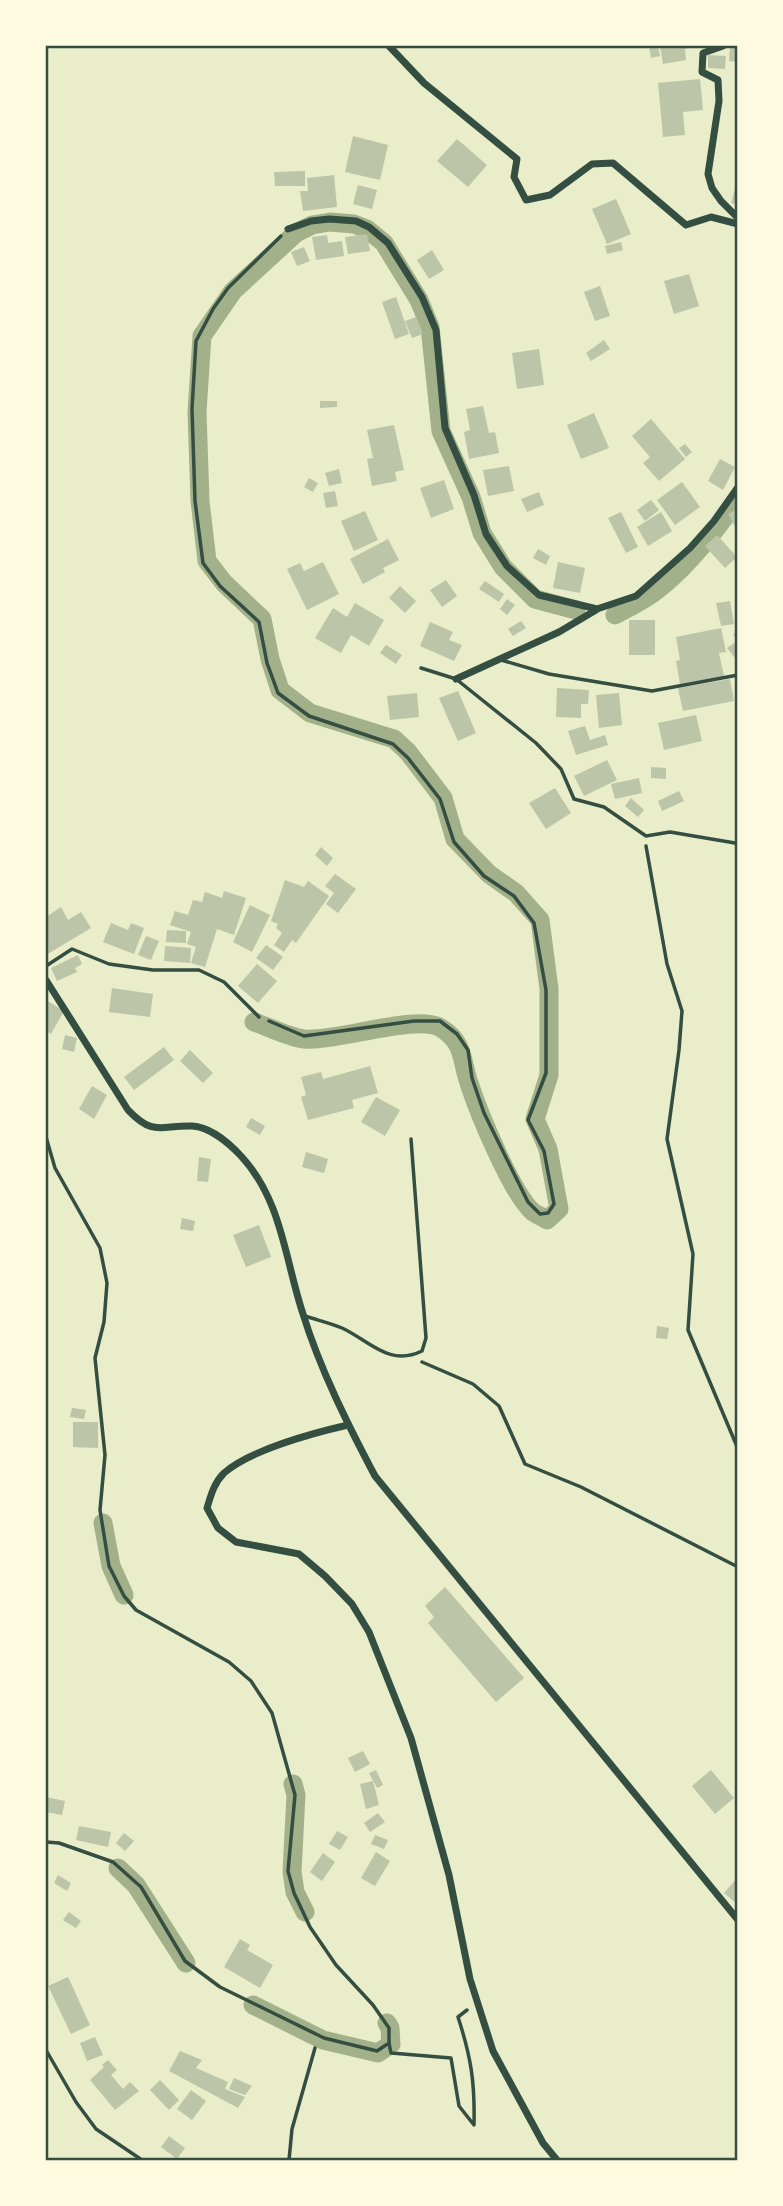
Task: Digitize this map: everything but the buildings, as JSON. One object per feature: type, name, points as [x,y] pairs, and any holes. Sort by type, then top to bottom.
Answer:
[{"type":"street","points":[[389,46],[424,83],[517,159],[514,177],[526,200],[550,195],[592,164],[613,163],[686,225],[711,217],[737,224]]},
{"type":"street","points":[[723,46],[703,53],[702,72],[718,80],[719,101],[708,174],[716,195],[737,218]]},
{"type":"street","points":[[288,229],[311,221],[356,221],[369,226],[388,243],[422,297],[436,330],[445,429],[474,495],[486,534],[507,566],[538,595],[597,609]]},
{"type":"street","points":[[456,679],[559,632],[597,609],[636,596],[690,548],[737,487]]},
{"type":"street","points":[[46,980],[128,1110],[136,1118],[148,1127],[161,1129],[194,1126],[214,1133],[241,1156],[278,1218],[303,1315],[348,1425],[375,1476],[737,1920]]},
{"type":"street","points":[[348,1425],[304,1435],[243,1460],[223,1474],[213,1488],[207,1508],[218,1528],[236,1542],[299,1554],[352,1604],[369,1632],[411,1738],[449,1875],[470,1979],[492,2051],[543,2143],[557,2161]]},
{"type":"lane","points":[[501,660],[549,674],[652,691],[737,675]]},
{"type":"lane","points":[[421,668],[456,679],[536,743],[561,769],[574,799],[604,807],[646,836],[670,832],[737,845]]},
{"type":"lane","points":[[46,966],[72,949],[109,964],[153,970],[199,970],[224,982],[259,1017]]},
{"type":"lane","points":[[303,1315],[341,1328],[391,1356],[410,1357],[422,1351],[426,1338],[411,1139]]},
{"type":"lane","points":[[289,2161],[292,2129],[315,2048]]},
{"type":"path","points":[[259,1017],[304,1036],[414,1021],[440,1021],[457,1034],[467,1050],[471,1078],[484,1113],[528,1202],[540,1214],[548,1213],[554,1204],[544,1151],[528,1121],[546,1073],[546,990],[534,923],[514,896],[484,876],[454,842],[440,799],[408,758],[393,744],[309,716],[278,693],[267,663],[259,622],[220,586],[203,563],[195,501],[192,409],[196,341],[228,288],[288,229]]},
{"type":"path","points":[[646,836],[646,850],[667,964],[682,1011],[667,1139],[693,1254],[688,1330],[737,1449]]},
{"type":"path","points":[[46,1137],[55,1168],[100,1248],[107,1283],[104,1322],[95,1358],[105,1455],[100,1510],[109,1566],[124,1596],[136,1609],[229,1662],[251,1681],[272,1713],[295,1795],[288,1871],[293,1893],[310,1927],[336,1965],[373,2005],[389,2028],[391,2053],[451,2059],[459,2106],[474,2125],[475,2087],[470,2053],[458,2017],[477,2001]]},
{"type":"path","points":[[410,1357],[473,1384],[499,1406],[525,1464],[581,1487],[737,1567]]},
{"type":"path","points":[[46,1842],[59,1843],[113,1862],[141,1887],[185,1961],[220,1987],[324,2038],[377,2051],[389,2043]]},
{"type":"path","points":[[46,2050],[76,2102],[96,2129],[142,2161]]},
{"type":"waterway","points":[[254,1022],[304,1039],[415,1024],[430,1024],[441,1028],[449,1034],[461,1052],[469,1083],[488,1131],[515,1188],[533,1212],[547,1220],[559,1209],[548,1149],[535,1119],[549,1075],[549,989],[540,920],[516,893],[489,874],[455,839],[443,798],[408,752],[394,739],[310,713],[280,690],[262,619],[224,583],[207,561],[200,501],[197,412],[202,336],[233,291],[296,233],[312,225],[330,222],[354,224],[367,229],[384,243],[419,300],[430,327],[441,431],[471,497],[482,533],[503,567],[535,599],[576,610]]},
{"type":"waterway","points":[[615,615],[665,584],[710,537],[738,499]]},
{"type":"waterway","points":[[103,1523],[111,1566],[124,1595]]},
{"type":"waterway","points":[[293,1784],[296,1795],[292,1872],[295,1892],[305,1912]]},
{"type":"waterway","points":[[118,1868],[136,1885],[186,1963]]},
{"type":"waterway","points":[[253,2005],[323,2040],[378,2053],[391,2044],[387,2023]]}]
